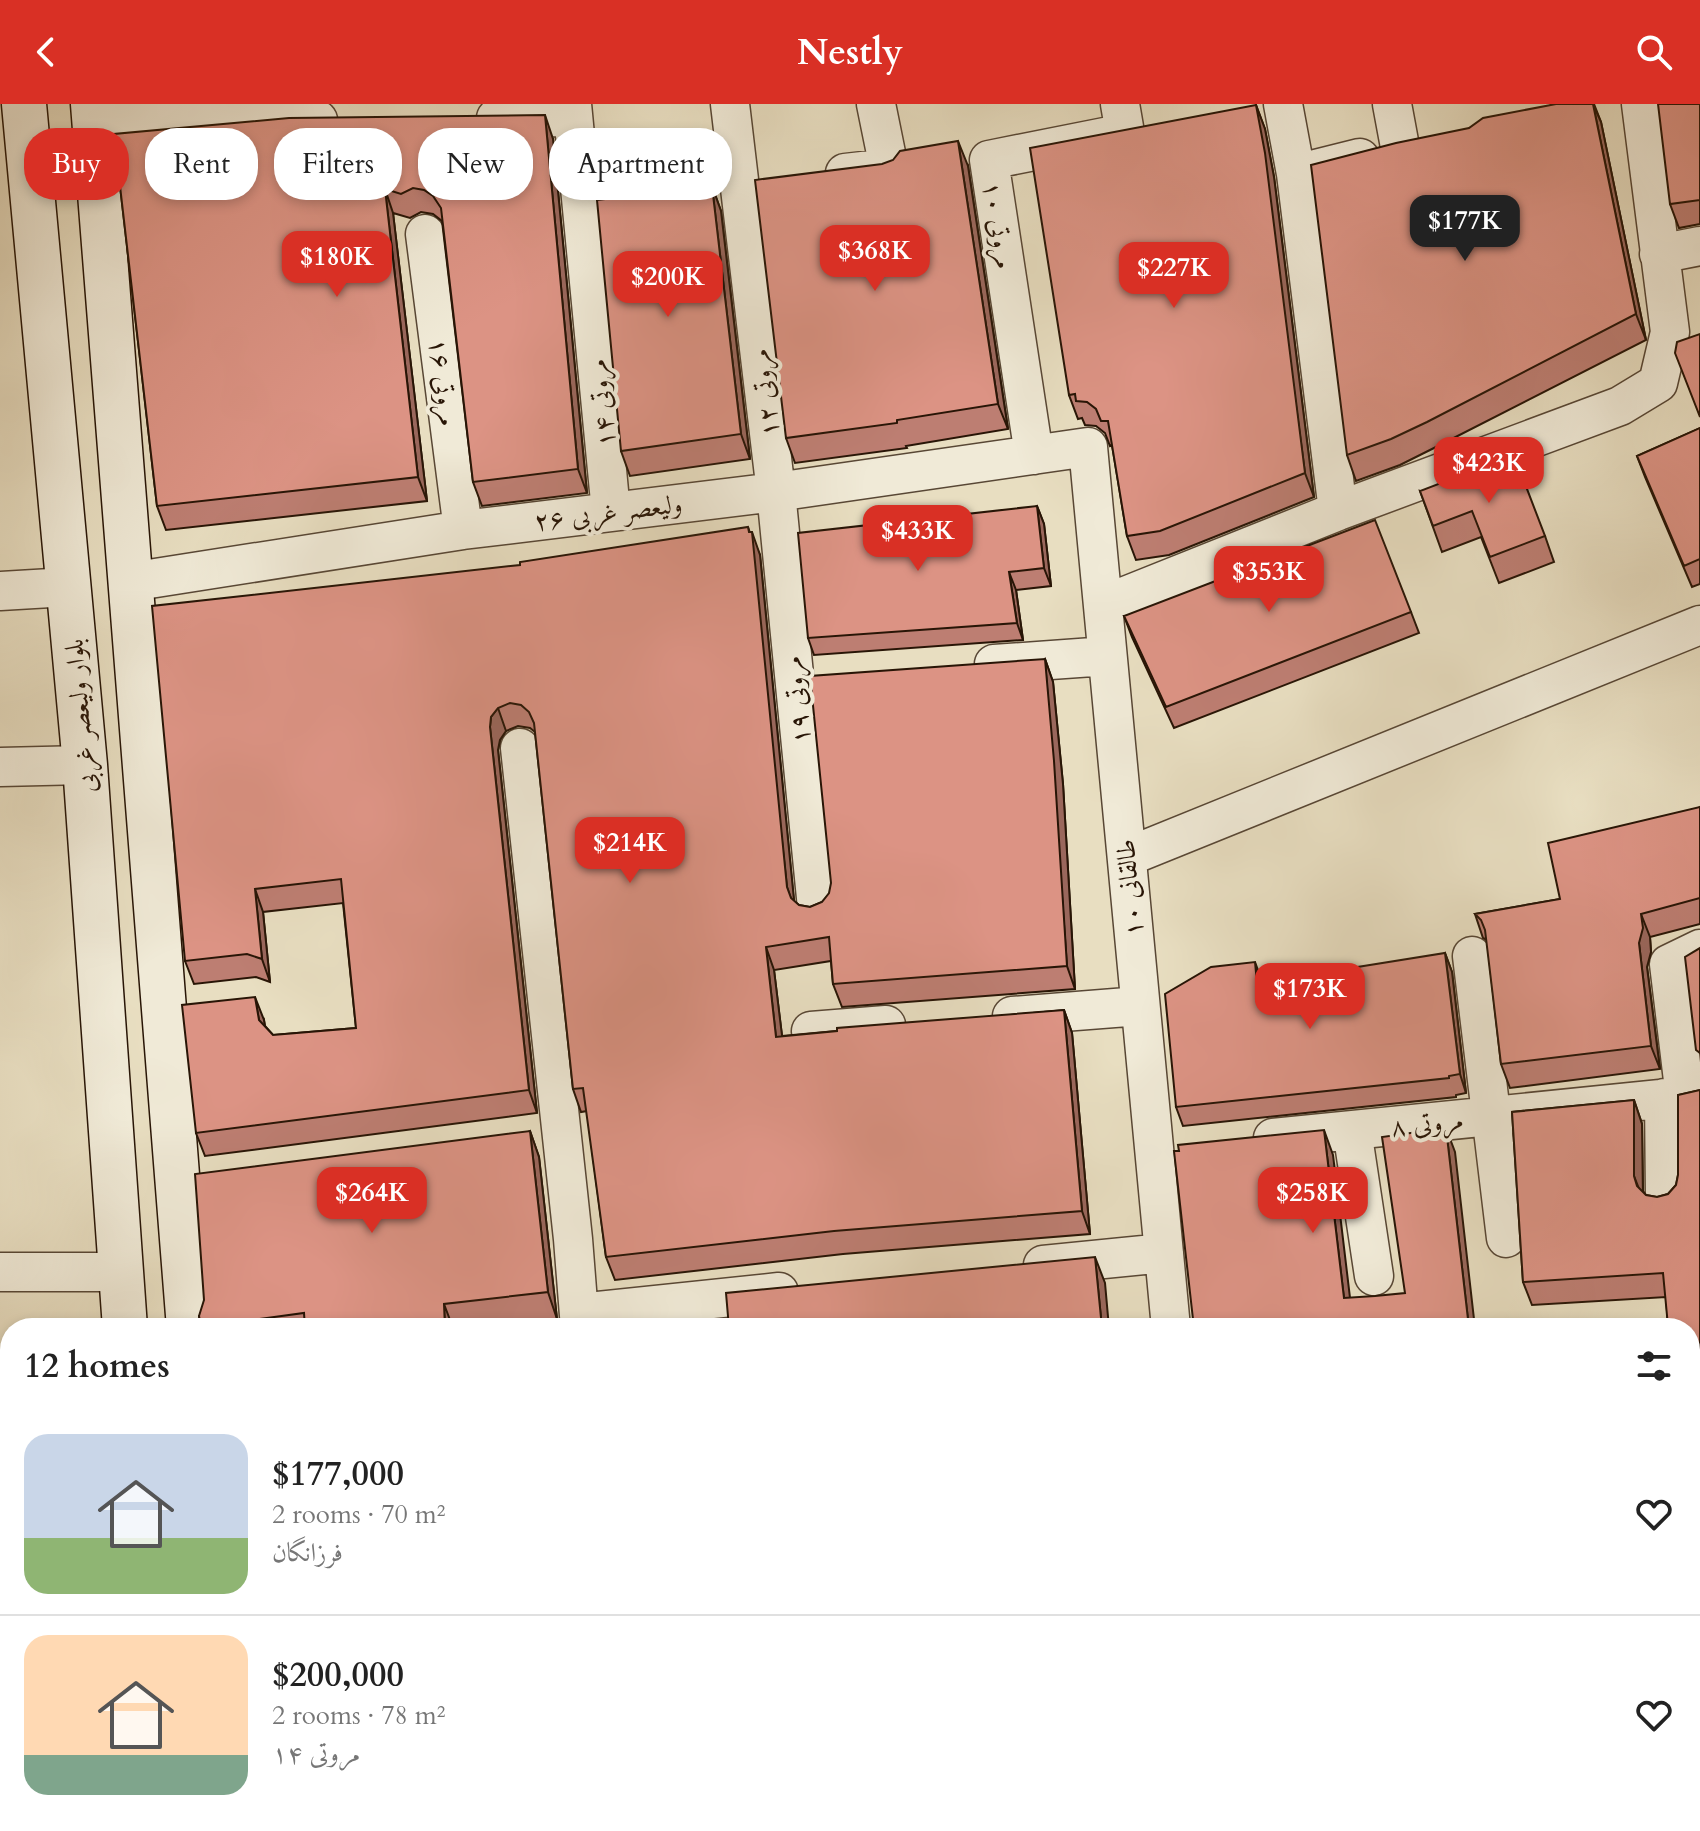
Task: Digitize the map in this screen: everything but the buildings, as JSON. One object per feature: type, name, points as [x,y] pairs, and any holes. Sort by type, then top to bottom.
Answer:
[{"type":"street","name":"بلوار ولیعصر غربی","points":[[24,104],[85,765],[124,1318]]},
{"type":"street","name":"مروتی ۱۲","points":[[730,104],[776,492]]},
{"type":"street","points":[[814,177],[889,168],[876,104]]},
{"type":"street","name":"مروتی ۱۰","points":[[1034,455],[989,160],[1125,133],[1120,104]]},
{"type":"street","points":[[1283,104],[1296,174],[1338,511]]},
{"type":"street","points":[[1296,174],[1414,144],[1392,104]]},
{"type":"street","points":[[1103,605],[1338,511],[1620,406],[1658,383],[1670,332],[1641,104]]},
{"type":"street","points":[[461,118],[572,110]]},
{"type":"street","name":"مروتی ۱۴","points":[[572,110],[597,204],[611,512]]},
{"type":"street","points":[[189,1318],[193,1180],[180,1007],[130,582],[94,113],[350,120]]},
{"type":"street","name":"مروتی ۱۶","points":[[425,234],[463,530]]},
{"type":"street","points":[[1659,254],[1700,246]]},
{"type":"street","name":"ولیعصر غربی ۲۶","points":[[130,582],[463,530],[776,492],[1088,447]]},
{"type":"street","name":"طالقانی ۱۰","points":[[1088,447],[1140,1006],[1169,1149],[1164,1253],[1170,1318]]},
{"type":"street","name":"مروتی ۱۹","points":[[776,492],[810,678],[817,908]]},
{"type":"street","points":[[0,591],[130,582]]},
{"type":"street","points":[[1127,857],[1700,625]]},
{"type":"street","points":[[966,666],[1107,656]]},
{"type":"street","points":[[520,748],[546,1134],[579,1318]]},
{"type":"street","points":[[0,767],[85,765]]},
{"type":"street","points":[[1665,1199],[1683,1097],[1669,964],[1700,949]]},
{"type":"street","points":[[1472,956],[1506,1238]]},
{"type":"street","points":[[984,1018],[1140,1006]]},
{"type":"street","points":[[811,1031],[921,1022]]},
{"type":"street","name":"مروتی ۸","points":[[1245,1141],[1683,1097]]},
{"type":"street","points":[[1352,1130],[1374,1276]]},
{"type":"street","points":[[1006,1269],[1164,1253]]},
{"type":"street","points":[[0,1272],[120,1272]]},
{"type":"street","points":[[594,1318],[816,1289]]}]
